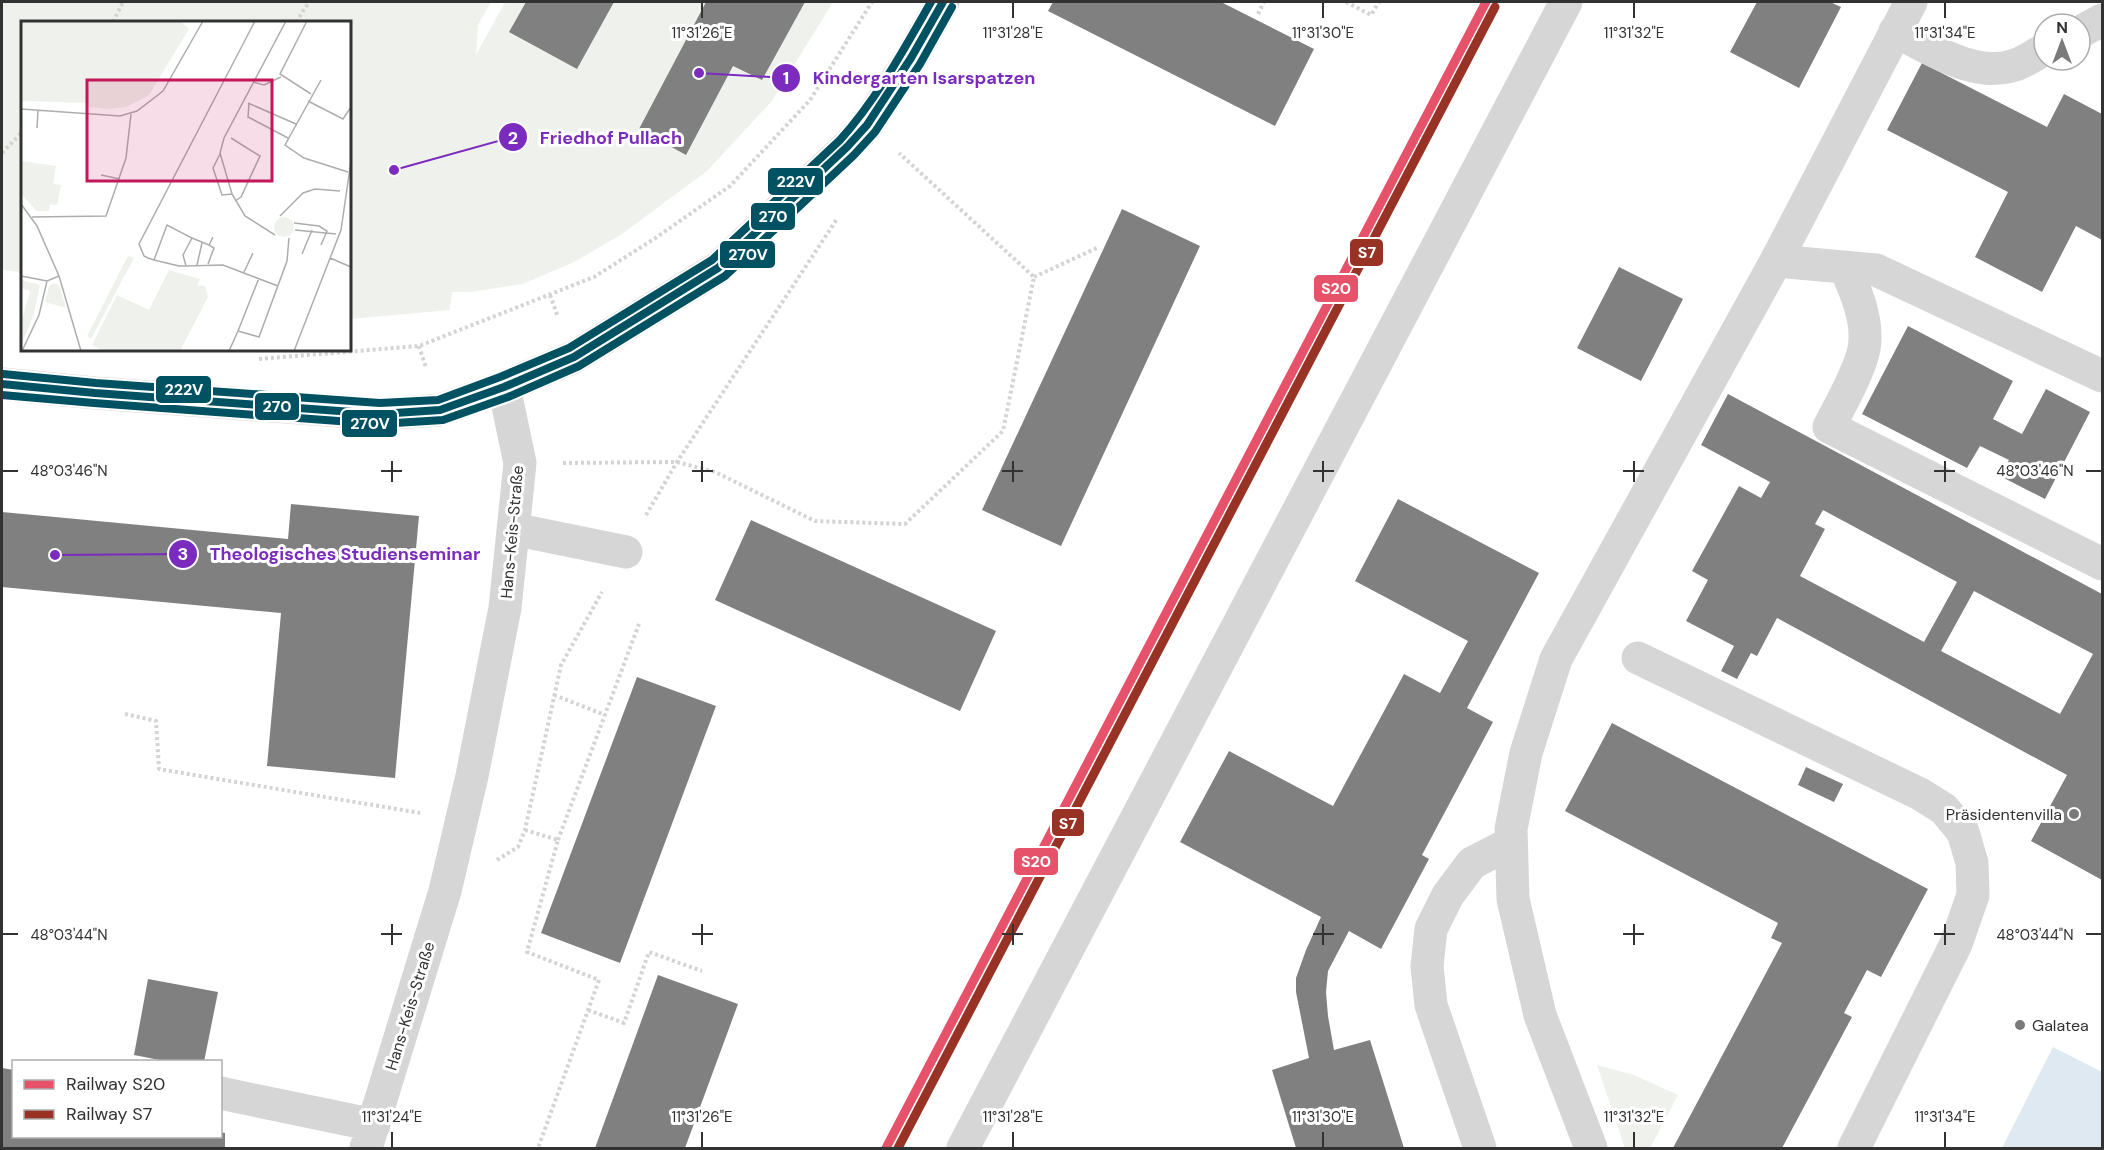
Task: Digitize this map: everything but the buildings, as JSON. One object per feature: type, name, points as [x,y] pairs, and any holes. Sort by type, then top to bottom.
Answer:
[{"type":"street","points":[[2,384],[380,414],[440,410],[504,387],[574,357],[718,268],[847,147],[867,125],[911,58],[943,2]]},
{"type":"street","points":[[963,1149],[1566,2]]},
{"type":"street","points":[[1591,1149],[1540,1015],[1514,899],[1511,829],[1526,753],[1556,659],[1776,261],[1911,2]]},
{"type":"street","points":[[1895,31],[1956,61],[1992,70],[2014,66],[2032,56]]},
{"type":"street","points":[[1776,261],[1876,270],[2103,376]]},
{"type":"street","points":[[1845,267],[1859,300],[1864,327],[1864,349],[1850,386],[1829,427],[2103,564]]},
{"type":"street","name":"Hans-Keis-Straße","points":[[370,1137],[445,891],[472,776],[505,608],[520,463],[504,387]]},
{"type":"street","points":[[513,529],[626,552]]},
{"type":"street","points":[[1638,658],[1920,794],[1944,809],[1963,832],[1972,863],[1973,895],[1970,905],[1956,944],[1854,1149]]},
{"type":"street","points":[[1480,1149],[1431,1005],[1428,957],[1431,929],[1448,895],[1472,863],[1511,843]]},
{"type":"street","points":[[222,1094],[370,1137]]},
{"type":"path","points":[[114,21],[123,2]]},
{"type":"path","points":[[297,21],[309,2]]},
{"type":"path","points":[[248,360],[419,346],[594,276],[654,239],[730,186],[810,100],[872,2]]},
{"type":"path","points":[[1258,14],[1264,2]]},
{"type":"path","points":[[1346,2],[1371,15],[1379,2]]},
{"type":"path","points":[[867,125],[1034,276]]},
{"type":"path","points":[[2,153],[21,133]]},
{"type":"path","points":[[1034,276],[1099,247]]},
{"type":"path","points":[[520,463],[677,462],[715,472],[815,521],[905,524],[1002,431],[1034,276]]},
{"type":"path","points":[[538,1149],[599,980],[527,952],[558,840],[639,624]]},
{"type":"path","points":[[554,695],[605,715]]},
{"type":"path","points":[[125,714],[156,721],[159,769],[461,819]]},
{"type":"path","points":[[525,830],[558,840]]},
{"type":"path","points":[[588,1010],[624,1023],[649,952],[702,971]]},
{"type":"shaded area","points":[[2,2],[491,2],[478,25],[476,55],[505,2],[833,2],[772,101],[707,171],[622,234],[574,262],[523,284],[470,292],[452,292],[450,310],[351,319],[351,21],[21,21],[21,272],[2,270]]},
{"type":"shaded area","points":[[2053,1047],[2102,1072],[2102,1148],[2002,1148]]},
{"type":"shaded area","points":[[1597,1065],[1634,1075],[1678,1095],[1650,1148],[1625,1148]]},
{"type":"rail line","name":"S20","points":[[886,1148],[1486,2]]},
{"type":"rail line","name":"S7","points":[[898,1148],[1495,7]]},
{"type":"transit line","name":"222V","points":[[3,374],[96,383],[380,403],[438,400],[500,377],[569,348],[712,260],[840,140],[866,108],[931,2]]},
{"type":"transit line","name":"270","points":[[2,384],[380,414],[440,410],[504,387],[574,357],[718,268],[847,147],[867,125],[911,58],[943,2]]},
{"type":"transit line","name":"270V","points":[[2,395],[379,424],[443,420],[508,397],[579,366],[725,276],[854,155],[875,132],[920,64],[952,7]]},
{"type":"place","name":"Kindergarten Isarspatzen","points":[[699,73]]},
{"type":"place","name":"Friedhof Pullach","points":[[394,170]]},
{"type":"place","name":"Theologisches Studienseminar","points":[[55,555]]},
{"type":"place","name":"Präsidentenvilla","points":[[2074,814]]},
{"type":"place","name":"Galatea","points":[[2020,1025]]}]
